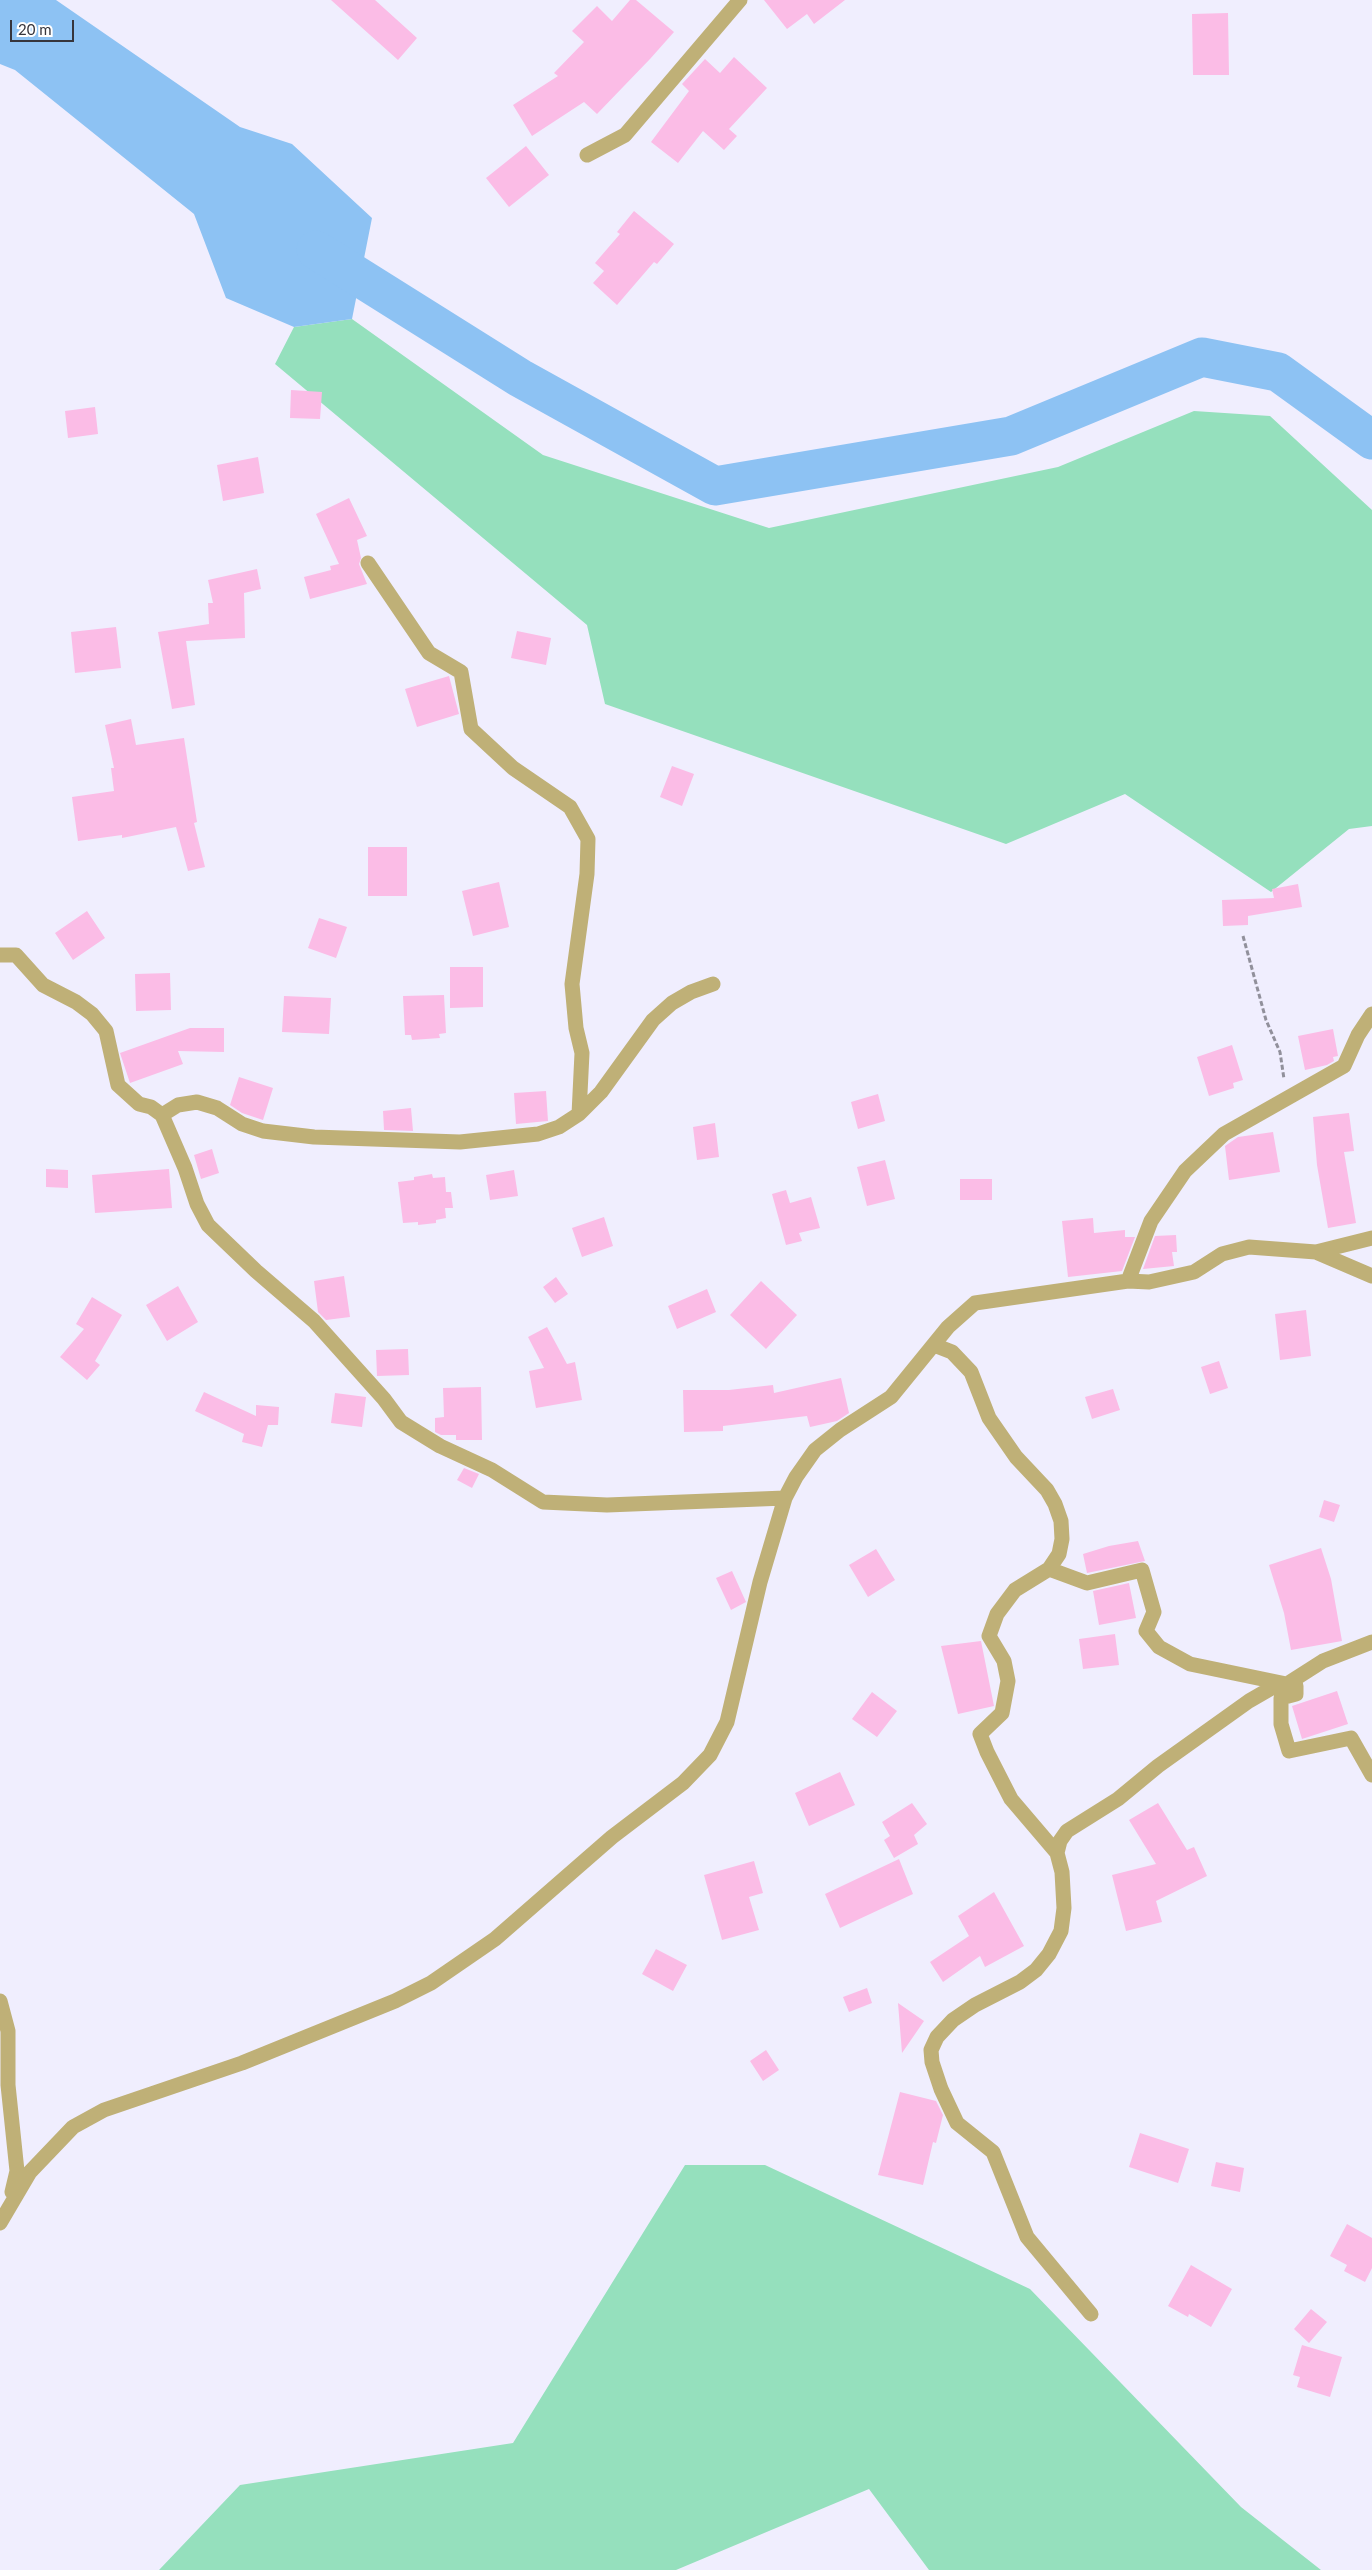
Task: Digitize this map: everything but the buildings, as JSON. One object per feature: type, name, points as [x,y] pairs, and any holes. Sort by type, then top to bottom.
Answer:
[{"type":"street","points":[[587,155],[625,135],[740,0]]},
{"type":"street","points":[[368,563],[429,653],[462,672],[471,730],[513,768],[570,808],[588,839],[588,874],[572,984],[576,1028],[582,1053],[579,1114]]},
{"type":"street","points":[[0,955],[16,955],[43,985],[76,1002],[92,1014],[106,1031],[118,1085],[139,1104],[150,1107],[162,1115],[185,1168],[197,1204],[208,1225],[256,1271],[314,1321],[384,1399],[400,1422],[440,1446],[492,1470],[542,1502],[607,1505],[785,1498]]},
{"type":"street","points":[[162,1115],[178,1105],[198,1102],[217,1108],[242,1124],[283,1134],[403,1141],[460,1142],[538,1134],[560,1127],[579,1114],[601,1092],[653,1020],[672,1003],[691,992],[713,984]]},
{"type":"street","points":[[1128,1281],[1151,1221],[1185,1171],[1224,1134],[1344,1066],[1358,1035],[1372,1014]]},
{"type":"street","points":[[3,2217],[30,2172],[73,2128],[104,2110],[242,2063],[395,2001],[431,1983],[495,1938],[612,1837],[683,1783],[710,1755],[727,1722],[760,1582],[785,1498],[796,1477],[815,1450],[840,1430],[890,1397],[948,1327],[975,1303],[1128,1281],[1149,1282],[1194,1272],[1222,1254],[1250,1247],[1316,1252],[1372,1238]]},
{"type":"street","points":[[1316,1252],[1372,1276]]},
{"type":"street","points":[[934,1345],[952,1352],[971,1372],[989,1418],[1016,1457],[1033,1472],[1055,1504],[1061,1521],[1062,1539],[1059,1554],[1049,1568],[1015,1590],[997,1614],[989,1636],[1004,1661],[1008,1681],[1002,1713],[980,1734],[1011,1799],[1057,1853],[1062,1872],[1064,1908],[1061,1931],[1049,1954],[1036,1970],[1020,1982],[975,2004],[953,2020],[937,2037],[931,2050],[932,2062],[941,2089],[957,2123],[993,2152],[1027,2236],[1090,2314]]},
{"type":"street","points":[[1049,1568],[1087,1583],[1142,1570],[1154,1612],[1146,1631],[1159,1647],[1190,1664],[1296,1686],[1296,1694],[1281,1698],[1281,1724],[1289,1751],[1351,1738],[1372,1775]]},
{"type":"street","points":[[1057,1853],[1060,1841],[1068,1831],[1118,1799],[1158,1766],[1249,1701],[1275,1686],[1287,1684],[1323,1661],[1372,1642]]},
{"type":"street","points":[[0,2001],[8,2031],[9,2093],[17,2171],[15,2184],[3,2217]]},
{"type":"path","points":[[1243,936],[1266,1020],[1280,1052],[1288,1098]]},
{"type":"green space","points":[[352,319],[543,455],[769,528],[1058,467],[1194,411],[1270,416],[1372,510],[1372,826],[1349,829],[1271,892],[1125,794],[1006,844],[605,704],[587,625],[275,364],[294,327]]},
{"type":"green space","points":[[685,2165],[765,2165],[1030,2289],[1241,2507],[1321,2570],[929,2570],[869,2489],[676,2570],[159,2570],[240,2485],[513,2443]]},
{"type":"water","points":[[0,0],[56,0],[240,127],[292,144],[372,218],[352,319],[294,327],[226,298],[194,214],[15,70],[0,64]]},
{"type":"waterway","points":[[316,250],[520,378],[715,486],[1011,436],[1202,357],[1278,372],[1372,440]]}]
